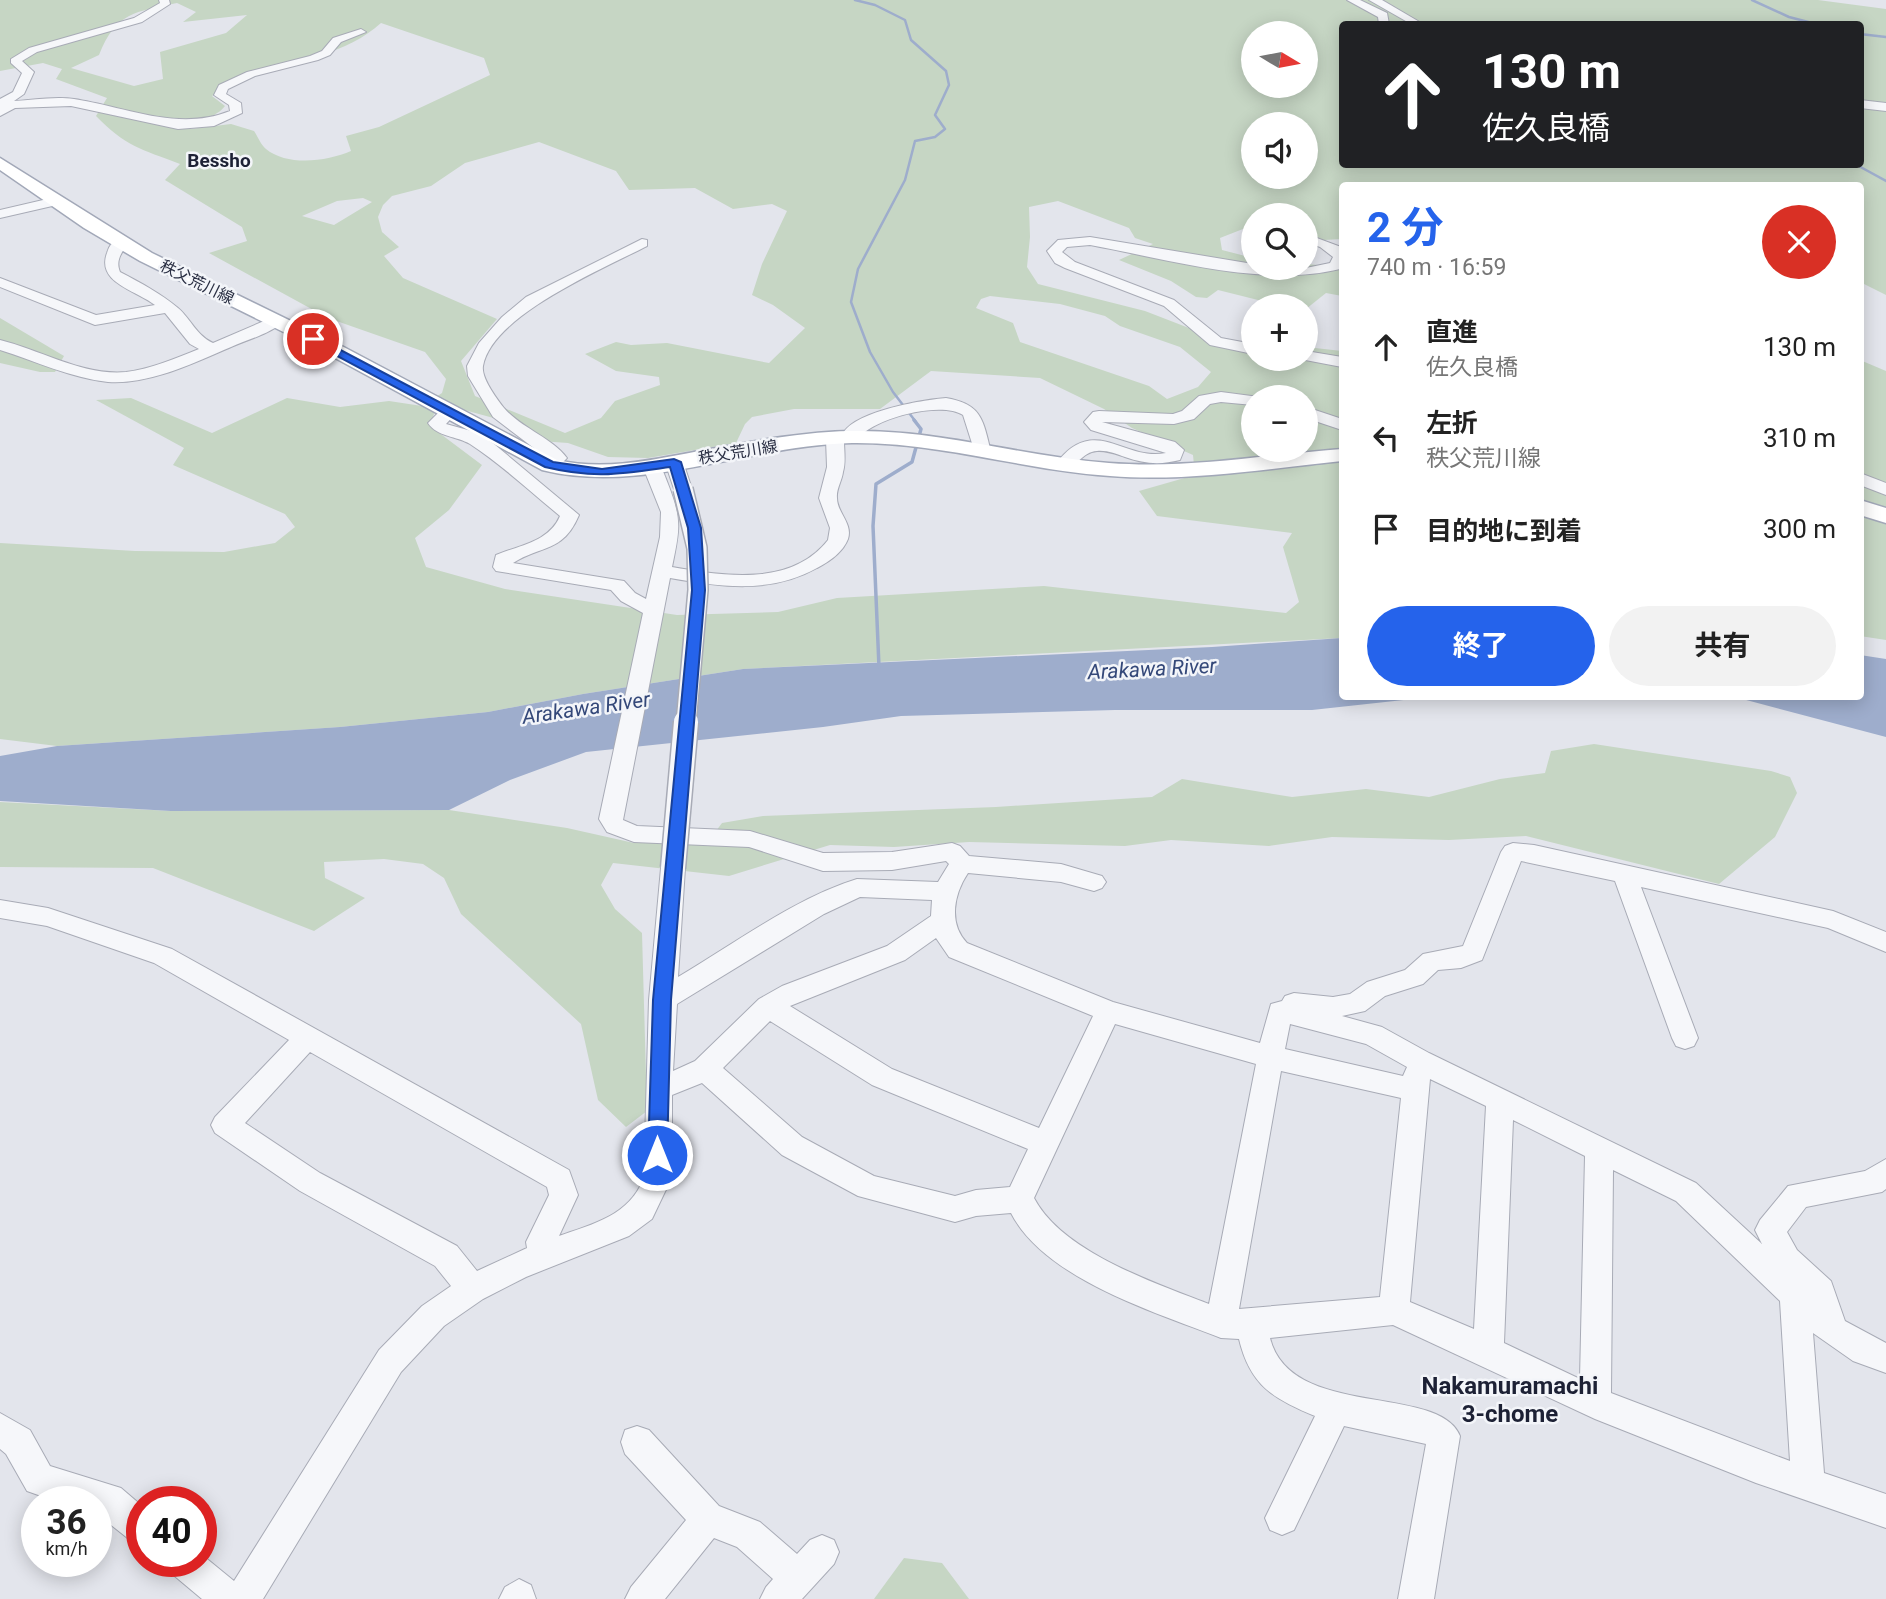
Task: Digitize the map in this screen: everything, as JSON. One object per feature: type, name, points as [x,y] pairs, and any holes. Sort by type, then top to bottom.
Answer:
[{"type":"main road","name":"秩父荒川線","points":[[0,163],[122,242],[550,465],[581,472],[652,467],[843,438],[939,444],[1064,465],[1112,470],[1155,470],[1339,455]]},
{"type":"main road","points":[[1864,508],[1886,516]]},
{"type":"street","points":[[0,104],[23,88],[28,72],[15,61],[19,57],[33,50],[138,20],[164,4],[164,0]]},
{"type":"street","points":[[1352,0],[1383,15],[1384,21]]},
{"type":"street","points":[[1374,0],[1412,21]]},
{"type":"street","points":[[0,112],[12,105],[71,102],[178,125],[214,122],[236,113],[235,103],[220,95],[223,87],[251,74],[314,58],[326,53],[337,40],[361,32]]},
{"type":"street","points":[[1864,104],[1886,107]]},
{"type":"street","points":[[0,214],[56,201]]},
{"type":"street","points":[[1241,268],[1090,241],[1063,243],[1054,251],[1060,260],[1070,265],[1169,303],[1216,342],[1241,347]]},
{"type":"street","points":[[122,242],[115,249],[110,265],[114,275],[149,293],[166,309],[175,313],[195,341],[210,348]]},
{"type":"street","points":[[550,465],[558,458],[499,413],[476,376],[475,366],[485,346],[507,320],[531,300],[642,243]]},
{"type":"street","points":[[1318,243],[1336,250],[1339,255]]},
{"type":"street","points":[[1318,269],[1335,266],[1339,259]]},
{"type":"street","points":[[0,282],[95,320],[166,309]]},
{"type":"street","points":[[0,345],[109,377],[130,376],[169,367],[276,321]]},
{"type":"street","points":[[1318,358],[1339,362]]},
{"type":"street","points":[[1064,465],[1075,450],[1094,445],[1114,447],[1154,459],[1174,456],[1175,450],[1170,446],[1097,426],[1092,422],[1099,416],[1174,419],[1188,415],[1205,400],[1221,397],[1241,399]]},
{"type":"street","points":[[662,571],[730,582],[760,582],[790,575],[829,552],[839,537],[840,525],[829,506],[827,496],[843,438],[859,426],[916,406],[962,407],[969,412],[982,452]]},
{"type":"street","points":[[449,412],[436,423],[439,427],[469,436],[488,448],[570,514],[558,537],[541,547],[518,552],[503,559],[503,568],[617,585],[628,597],[654,611]]},
{"type":"street","points":[[1318,416],[1339,424]]},
{"type":"street","points":[[243,1599],[390,1361],[433,1316],[472,1289],[543,1256],[619,1227],[642,1210],[653,1192],[657,1177],[662,1000],[698,590],[697,548],[674,462]]},
{"type":"street","points":[[652,467],[670,512],[669,537],[611,819],[615,826],[634,834],[750,839],[823,862],[892,861],[952,852],[962,864],[1061,873],[1094,882]]},
{"type":"street","points":[[1864,480],[1886,491]]},
{"type":"street","points":[[1416,1599],[1444,1436],[1434,1429],[1336,1407],[1292,1389],[1263,1365],[1236,1324],[1270,1057],[1280,1011],[1286,1002],[1333,1007],[1356,1004],[1376,989],[1414,977],[1432,961],[1461,958],[1473,953],[1513,852],[1534,854],[1833,920],[1886,942]]},
{"type":"street","points":[[962,864],[945,891],[943,920],[950,943],[958,950],[1108,1011],[1270,1057],[1415,1090]]},
{"type":"street","points":[[1625,875],[1685,1038]]},
{"type":"street","points":[[662,1000],[815,907],[857,888],[945,891]]},
{"type":"street","points":[[0,909],[48,917],[163,956],[559,1179],[564,1195],[541,1242],[543,1256]]},
{"type":"street","points":[[658,1090],[705,1069],[768,1006],[791,993],[897,953],[943,920]]},
{"type":"street","points":[[768,1006],[882,1077],[1045,1143]]},
{"type":"street","points":[[1019,1199],[1108,1011]]},
{"type":"street","points":[[1280,1011],[1373,1035],[1420,1061],[1686,1192],[1833,1331],[1864,1350],[1886,1358]]},
{"type":"street","points":[[307,1038],[225,1125],[310,1182],[446,1256],[472,1289]]},
{"type":"street","points":[[1394,1310],[1420,1061]]},
{"type":"street","points":[[705,1069],[792,1146],[868,1188],[955,1209],[976,1203],[1019,1199]]},
{"type":"street","points":[[1488,1351],[1500,1100]]},
{"type":"street","points":[[1595,1403],[1599,1150]]},
{"type":"street","points":[[1833,1331],[1820,1292],[1786,1260],[1770,1230],[1798,1195],[1872,1183],[1886,1172]]},
{"type":"street","points":[[1019,1199],[1031,1222],[1048,1240],[1126,1287],[1236,1324],[1394,1310],[1488,1351],[1595,1403],[1756,1466],[1886,1511]]},
{"type":"street","points":[[1795,1294],[1808,1483]]},
{"type":"street","points":[[1282,1518],[1336,1407]]},
{"type":"street","points":[[0,1429],[18,1442],[39,1479],[108,1500],[126,1515]]},
{"type":"street","points":[[637,1442],[708,1519],[748,1534],[788,1589],[822,1552]]},
{"type":"street","points":[[643,1599],[708,1519]]},
{"type":"street","points":[[202,1577],[229,1599]]},
{"type":"green space","points":[[0,0],[1818,0],[1886,9],[1886,295],[1864,284],[1864,182],[1339,182],[1339,239],[1324,240],[1318,239],[1318,203],[1241,203],[1241,230],[1220,238],[1222,250],[1241,255],[1241,280],[1318,280],[1318,265],[1339,267],[1339,295],[1326,293],[1318,299],[1318,294],[1241,296],[1218,290],[1207,298],[1196,297],[1171,281],[1119,260],[1153,244],[1135,238],[1129,228],[1058,201],[1029,207],[1027,267],[1038,284],[1145,311],[1220,340],[1241,342],[1241,371],[1318,371],[1318,348],[1339,351],[1339,638],[743,669],[488,712],[340,727],[57,746],[0,739],[0,543],[135,551],[224,552],[275,543],[295,527],[285,514],[173,465],[184,448],[96,400],[131,398],[212,433],[287,398],[340,407],[389,401],[422,406],[442,393],[446,379],[425,352],[328,318],[209,253],[247,241],[242,227],[165,180],[180,164],[134,146],[106,126],[96,116],[107,98],[56,79],[62,69],[43,63],[0,71]],"holes":[[[177,3],[196,12],[183,22],[247,15],[226,33],[160,52],[163,79],[134,86],[71,68],[99,55],[112,30],[129,16]],[[381,23],[484,58],[490,75],[379,127],[346,136],[351,151],[320,160],[296,160],[275,155],[264,147],[254,131],[231,124],[190,129],[225,106],[212,96],[253,76],[342,47],[363,37]],[[539,142],[616,171],[629,190],[695,188],[733,209],[772,204],[787,211],[762,264],[752,295],[773,305],[805,328],[769,363],[667,343],[631,345],[616,342],[585,354],[616,371],[659,377],[660,385],[615,401],[601,418],[565,433],[475,396],[461,361],[497,319],[403,278],[384,256],[399,247],[382,232],[378,217],[383,205],[392,196],[431,186],[465,163]],[[363,198],[372,202],[334,225],[302,216],[337,201]],[[990,296],[1060,304],[1105,316],[1120,326],[1180,347],[1211,372],[1198,387],[1167,399],[1149,386],[1020,342],[1013,323],[976,308],[981,299]],[[931,371],[1040,378],[1104,409],[1132,428],[1193,455],[1195,475],[1139,491],[1157,516],[1292,533],[1283,547],[1299,602],[1286,613],[1044,586],[837,598],[778,612],[677,615],[505,589],[426,567],[415,538],[449,510],[482,465],[430,426],[435,411],[457,408],[527,427],[540,441],[568,443],[608,457],[648,458],[736,443],[745,424],[752,417],[794,409],[880,409]]]},
{"type":"green space","points":[[0,318],[64,356],[55,372],[40,372],[0,363]]},
{"type":"green space","points":[[1864,362],[1886,371],[1886,640],[1864,637]]},
{"type":"green space","points":[[1594,744],[1771,771],[1790,777],[1797,793],[1775,837],[1719,884],[1526,836],[1449,840],[1332,837],[1269,846],[1171,840],[1125,846],[969,842],[894,847],[830,845],[729,876],[613,863],[601,885],[615,909],[642,933],[647,1111],[626,1127],[598,1100],[581,1024],[461,914],[444,878],[423,864],[384,859],[324,862],[325,878],[365,898],[314,931],[153,868],[0,867],[0,802],[171,811],[449,810],[567,828],[634,843],[707,843],[722,823],[763,816],[996,807],[1152,797],[1182,779],[1292,797],[1366,789],[1429,797],[1500,779],[1545,773],[1551,751]]},
{"type":"green space","points":[[904,1558],[942,1563],[969,1599],[874,1599]]},
{"type":"water","name":"Arakawa River","points":[[1339,638],[1339,700],[1404,700],[1312,710],[1115,710],[901,716],[586,752],[510,780],[449,810],[171,811],[0,801],[0,756],[57,746],[340,727],[488,712],[743,669],[1212,647]]},
{"type":"water","points":[[1864,656],[1886,659],[1886,737],[1746,700],[1864,700]]},
{"type":"waterway","points":[[855,0],[875,5],[905,20],[911,40],[946,71],[949,85],[935,115],[945,129],[935,137],[915,141],[905,180],[858,269],[851,302],[870,352],[893,392],[916,422]]},
{"type":"waterway","points":[[1752,0],[1804,21]]},
{"type":"waterway","points":[[1864,34],[1886,37]]},
{"type":"waterway","points":[[1862,168],[1886,181]]},
{"type":"waterway","points":[[879,667],[873,526],[876,484],[912,462],[921,429],[914,420]]},
{"type":"district","name":"Bessho","points":[[219,160]]},
{"type":"district","name":"Nakamuramachi 3-chome","points":[[1510,1400]]},
{"type":"route","points":[[313,339],[550,465],[581,472],[602,472],[674,462],[694,528],[699,568],[662,1000],[657,1155]]}]
